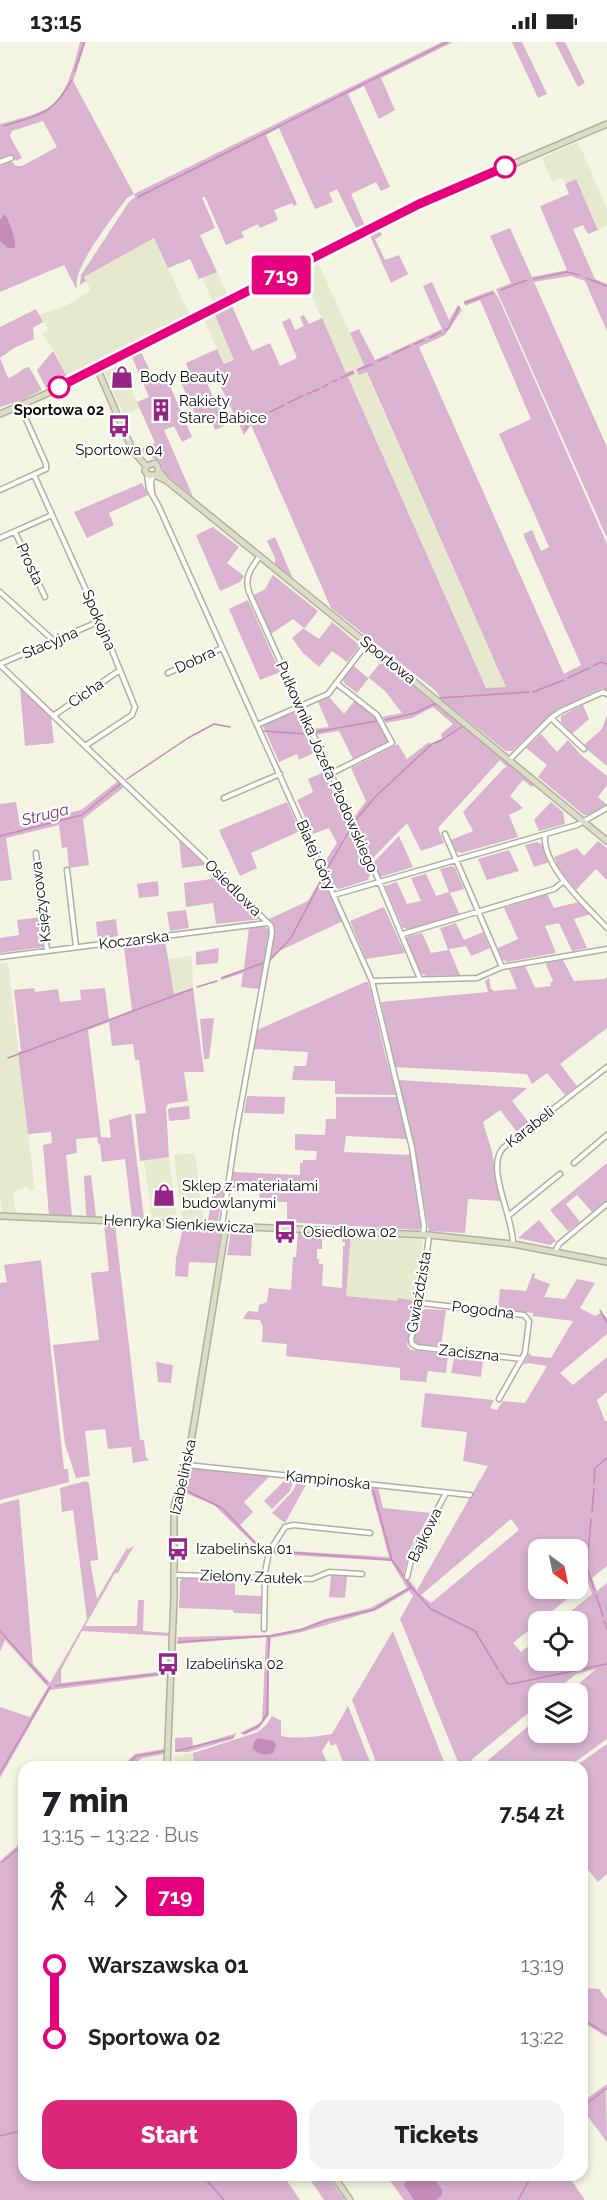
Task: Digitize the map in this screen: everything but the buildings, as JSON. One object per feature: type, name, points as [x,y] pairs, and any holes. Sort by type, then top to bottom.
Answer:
[{"type":"street","points":[[0,414],[97,368],[419,204],[607,124]]},
{"type":"street","points":[[0,162],[11,158]]},
{"type":"street","points":[[97,368],[133,451],[153,474]]},
{"type":"street","points":[[0,490],[46,469],[46,464],[20,406]]},
{"type":"street","name":"Sportowa","points":[[146,466],[155,463],[153,474],[167,481],[260,556],[607,841]]},
{"type":"street","name":"Białej Góry","points":[[153,474],[147,484],[372,981],[412,1148],[426,1235]]},
{"type":"street","name":"Spokojna","points":[[34,475],[100,621],[135,707],[134,711],[85,746]]},
{"type":"street","points":[[0,538],[52,515]]},
{"type":"street","name":"Prosta","points":[[15,532],[45,597]]},
{"type":"street","name":"Pułkownika Józefa Płodowskiego","points":[[260,556],[248,574],[246,582],[299,707],[403,934],[420,979]]},
{"type":"street","points":[[0,592],[54,641]]},
{"type":"street","name":"Stacyjna","points":[[0,665],[100,621]]},
{"type":"street","points":[[257,725],[328,694],[367,643]]},
{"type":"street","name":"Dobra","points":[[168,673],[222,648]]},
{"type":"street","name":"Osiedlowa","points":[[0,665],[271,926],[272,933],[237,1124],[224,1226]]},
{"type":"street","name":"Cicha","points":[[53,716],[120,670]]},
{"type":"street","points":[[330,774],[392,743],[377,715],[336,683]]},
{"type":"street","points":[[509,760],[561,711],[603,692],[607,694]]},
{"type":"street","points":[[551,718],[584,749]]},
{"type":"street","points":[[224,798],[280,774]]},
{"type":"street","points":[[334,895],[545,835],[583,821],[607,808]]},
{"type":"street","points":[[446,834],[502,967]]},
{"type":"street","points":[[545,835],[547,850],[564,881],[607,927]]},
{"type":"street","name":"Księżycowa","points":[[36,853],[47,951]]},
{"type":"street","points":[[67,870],[76,947]]},
{"type":"street","points":[[403,934],[554,889],[564,881]]},
{"type":"street","name":"Koczarska","points":[[0,957],[268,923]]},
{"type":"street","points":[[372,981],[477,978],[502,967],[607,949]]},
{"type":"street","name":"Karabeli","points":[[513,1244],[496,1161],[498,1154],[607,1067]]},
{"type":"street","points":[[574,1163],[607,1135]]},
{"type":"street","points":[[508,1216],[560,1174]]},
{"type":"street","points":[[555,1252],[559,1244],[607,1204]]},
{"type":"street","name":"Henryka Sienkiewicza","points":[[0,1216],[426,1235],[513,1244],[607,1262]]},
{"type":"street","name":"Izabelińska","points":[[167,1761],[174,1575],[174,1507],[186,1465],[224,1226]]},
{"type":"street","name":"Gwiaździsta","points":[[417,1347],[412,1344],[411,1339],[421,1303],[426,1235]]},
{"type":"street","name":"Pogodna","points":[[421,1303],[525,1316],[529,1321],[526,1348],[499,1399]]},
{"type":"street","name":"Zaciszna","points":[[417,1347],[522,1359]]},
{"type":"street","name":"Kampinoska","points":[[186,1465],[470,1495]]},
{"type":"street","name":"Bajkowa","points":[[407,1577],[412,1556],[446,1493]]},
{"type":"street","points":[[264,1629],[265,1577],[270,1550],[285,1527],[293,1525],[370,1533]]},
{"type":"street","name":"Zielony Zaułek","points":[[174,1575],[312,1579],[329,1572],[362,1574]]},
{"type":"street","points":[[337,2181],[350,2200]]},
{"type":"shaded area","points":[[80,42],[86,42],[73,81],[134,194],[127,198],[87,255],[77,278],[76,288],[64,265],[0,292],[0,166],[11,161],[16,166],[22,166],[57,147],[43,121],[12,131],[10,136],[22,158],[16,161],[11,156],[0,160],[0,124],[35,114],[54,104],[69,79]]},
{"type":"shaded area","points":[[442,42],[453,42],[381,78],[395,110],[379,119],[364,86],[348,94],[390,187],[381,191],[376,182],[351,194],[365,226],[357,230],[337,189],[329,193],[333,202],[315,209],[279,128],[266,135],[297,204],[294,206],[292,203],[274,210],[278,220],[260,228],[258,224],[241,232],[244,237],[226,245],[205,197],[202,197],[215,228],[200,235],[217,272],[199,279],[190,259],[168,268],[154,238],[84,277],[86,281],[80,285],[81,275],[129,202],[135,197],[134,194]]},
{"type":"shaded area","points":[[512,42],[522,42],[547,94],[538,98]]},
{"type":"shaded area","points":[[555,42],[565,42],[585,83],[578,87]]},
{"type":"shaded area","points":[[578,142],[607,209],[607,225],[598,230],[576,180],[565,184],[563,178],[552,182],[542,158]]},
{"type":"shaded area","points":[[576,179],[598,230],[588,234],[583,225],[573,229],[595,279],[607,284],[607,331],[585,281],[571,276],[534,282],[607,447],[607,538],[496,289],[511,283],[490,236],[510,228],[532,277],[567,270],[540,206],[569,194],[565,184]]},
{"type":"shaded area","points":[[5,214],[14,235],[15,248],[8,248],[0,241],[0,220]]},
{"type":"shaded area","points":[[380,231],[382,235],[375,239],[385,260],[399,255],[408,274],[391,283],[370,236]]},
{"type":"shaded area","points":[[154,238],[190,315],[67,377],[49,342],[42,334],[48,329],[39,315],[67,305],[91,290],[84,277]]},
{"type":"shaded area","points":[[318,262],[364,365],[356,369],[359,375],[366,371],[506,687],[486,689],[348,377],[355,374],[353,371],[346,374],[301,271]]},
{"type":"shaded area","points":[[217,272],[228,295],[213,303],[202,278]]},
{"type":"shaded area","points":[[432,282],[449,320],[458,305],[462,310],[445,335],[419,347],[564,674],[581,665],[523,534],[532,530],[541,551],[549,547],[499,434],[531,419],[480,300],[465,306],[464,301],[493,290],[499,299],[607,544],[607,690],[602,688],[558,709],[512,751],[506,751],[442,700],[436,691],[331,608],[251,425],[244,435],[216,377],[206,381],[226,425],[215,430],[210,418],[199,422],[179,379],[190,374],[186,363],[217,349],[224,364],[234,360],[215,315],[232,306],[252,351],[270,343],[280,366],[297,358],[282,322],[290,318],[295,330],[304,326],[300,317],[304,315],[309,324],[322,318],[346,373],[353,370],[355,374],[348,377],[486,688],[506,687],[367,372],[359,375],[356,369],[364,365],[350,333],[359,329],[375,360],[442,329],[423,286]]},
{"type":"shaded area","points":[[36,309],[43,322],[33,328],[34,339],[14,348],[0,358],[0,327]]},
{"type":"shaded area","points":[[215,315],[234,360],[224,364],[204,320]]},
{"type":"shaded area","points":[[53,351],[67,377],[46,388],[37,370]]},
{"type":"shaded area","points":[[141,352],[156,384],[167,379],[192,437],[182,442],[174,426],[164,430],[193,497],[166,475],[160,462],[139,450],[155,443],[137,402],[149,397],[132,357]]},
{"type":"shaded area","points":[[0,358],[8,378],[29,367],[42,390],[0,407]]},
{"type":"shaded area","points":[[120,363],[140,408],[124,415],[104,372]]},
{"type":"shaded area","points":[[142,483],[148,495],[109,513],[114,525],[87,538],[74,512]]},
{"type":"shaded area","points":[[213,527],[239,547],[227,563],[244,576],[240,582],[220,591],[196,535]]},
{"type":"shaded area","points":[[275,537],[293,579],[275,564],[275,558],[267,541]]},
{"type":"shaded area","points":[[273,575],[318,611],[304,629],[319,639],[332,622],[358,644],[359,647],[347,662],[332,651],[319,667],[303,653],[292,638],[304,628],[293,619],[271,634],[254,595],[265,589]]},
{"type":"shaded area","points":[[248,600],[280,672],[260,680],[229,609]]},
{"type":"shaded area","points":[[366,647],[535,783],[532,787],[523,780],[510,796],[523,808],[509,815],[518,837],[461,853],[456,851],[451,840],[473,831],[463,812],[507,767],[500,760],[438,828],[444,843],[421,851],[407,823],[372,859],[353,819],[366,801],[351,768],[398,744],[407,759],[429,742],[431,744],[442,738],[441,734],[453,724],[433,707],[412,718],[386,723],[382,717],[402,713],[385,691],[369,678],[357,693],[344,683],[343,678],[353,665],[368,678],[381,662],[367,651],[363,651]]},
{"type":"shaded area","points":[[20,687],[51,717],[54,743],[25,746]]},
{"type":"shaded area","points":[[329,697],[344,714],[356,699],[372,713],[388,738],[386,743],[353,759],[339,731],[315,735],[313,729],[329,727],[318,702]]},
{"type":"shaded area","points":[[583,705],[589,719],[572,734],[561,722],[561,716]]},
{"type":"shaded area","points":[[294,712],[299,714],[315,752],[299,760],[297,754],[279,762],[263,726]]},
{"type":"shaded area","points":[[607,715],[607,766],[583,746],[602,729]]},
{"type":"shaded area","points":[[541,734],[557,752],[568,740],[581,755],[607,776],[607,785],[598,797],[607,805],[589,815],[584,815],[538,777],[547,765],[526,748]]},
{"type":"shaded area","points":[[324,772],[370,875],[368,880],[339,889],[333,887],[323,864],[337,843],[329,828],[313,834],[297,800],[313,792],[308,779]]},
{"type":"shaded area","points":[[118,781],[124,787],[83,819],[89,865],[69,868],[67,847],[62,848],[59,825],[6,838],[12,880],[0,881],[0,804],[16,802],[20,826],[81,810]]},
{"type":"shaded area","points":[[287,802],[300,831],[251,853],[257,868],[240,876],[219,830]]},
{"type":"shaded area","points":[[551,802],[563,812],[565,824],[539,831],[534,820]]},
{"type":"shaded area","points":[[399,836],[413,867],[380,877],[374,862]]},
{"type":"shaded area","points":[[179,840],[205,865],[182,868]]},
{"type":"shaded area","points":[[598,841],[607,848],[607,880],[596,869],[576,890],[560,870],[554,857],[577,848],[584,856]]},
{"type":"shaded area","points":[[537,842],[542,844],[550,862],[534,867],[525,845]]},
{"type":"shaded area","points":[[509,850],[519,871],[487,880],[478,859]]},
{"type":"shaded area","points":[[452,866],[464,889],[450,893],[460,915],[406,931],[385,886],[397,882],[407,904],[421,901],[411,878],[426,874],[436,896],[449,892],[440,869]]},
{"type":"shaded area","points":[[210,870],[262,919],[216,924],[213,903],[186,907],[184,883],[211,879]]},
{"type":"shaded area","points":[[323,875],[343,921],[279,951],[268,963],[275,928],[269,919],[308,901]]},
{"type":"shaded area","points":[[158,881],[159,896],[139,898],[137,884]]},
{"type":"shaded area","points":[[547,894],[554,908],[579,902],[591,914],[574,919],[587,948],[572,951],[559,923],[545,926],[556,953],[507,962],[502,959],[498,948],[518,939],[504,908]]},
{"type":"shaded area","points":[[384,907],[405,953],[366,959],[350,921]]},
{"type":"shaded area","points":[[186,910],[189,928],[170,931],[167,912]]},
{"type":"shaded area","points":[[41,917],[45,947],[0,953],[0,938],[19,935],[17,920]]},
{"type":"shaded area","points":[[116,919],[118,936],[98,940],[96,922]]},
{"type":"shaded area","points":[[456,923],[464,940],[483,932],[490,948],[471,956],[466,946],[449,949],[460,975],[426,976],[421,973],[406,940],[408,936],[422,933],[431,953],[448,950],[440,928]]},
{"type":"shaded area","points":[[264,926],[269,930],[259,989],[241,987],[243,973],[221,980],[221,977],[244,969],[249,927]]},
{"type":"shaded area","points":[[165,941],[174,994],[193,988],[204,1072],[184,1072],[188,1101],[168,1104],[166,1107],[169,1157],[140,1161],[135,1114],[146,1113],[139,1060],[135,1060],[133,1044],[112,1046],[109,1022],[88,1030],[101,1137],[111,1138],[109,1120],[131,1114],[144,1218],[132,1218],[125,1159],[102,1162],[97,1137],[76,1139],[77,1153],[66,1155],[72,1216],[49,1215],[43,1145],[52,1143],[51,1132],[28,1134],[18,1052],[21,1051],[14,990],[34,988],[35,992],[58,989],[60,1002],[81,1000],[80,990],[105,988],[109,1019],[132,1010],[124,948]]},
{"type":"shaded area","points":[[219,948],[218,963],[196,965],[196,952]]},
{"type":"shaded area","points":[[192,956],[193,988],[174,995],[168,959]]},
{"type":"shaded area","points":[[563,960],[574,981],[607,977],[607,1028],[560,1064],[577,1086],[565,1095],[547,1073],[532,1084],[527,1074],[394,1067],[381,1002],[488,992],[485,981],[489,978],[491,989],[494,991],[517,989],[509,969],[525,966],[535,988],[551,986],[550,983],[553,981],[546,965],[547,962]]},
{"type":"shaded area","points":[[8,962],[35,1190],[28,1191],[27,1187],[15,1191],[13,1194],[16,1212],[2,1212],[0,1194],[0,963]]},
{"type":"shaded area","points":[[368,982],[371,992],[397,1095],[335,1094],[335,1081],[292,1080],[294,1066],[306,1066],[308,1052],[252,1049],[255,1031]]},
{"type":"shaded area","points":[[214,1018],[209,1059],[204,1059],[200,1019]]},
{"type":"shaded area","points":[[398,1080],[527,1088],[512,1101],[529,1123],[517,1132],[500,1110],[483,1122],[492,1152],[501,1201],[468,1199],[465,1233],[429,1231]]},
{"type":"shaded area","points":[[247,1096],[285,1097],[284,1114],[244,1113]]},
{"type":"shaded area","points":[[336,1097],[398,1097],[407,1139],[346,1136],[344,1152],[410,1155],[422,1223],[419,1230],[287,1222],[287,1202],[259,1201],[260,1189],[230,1188],[233,1172],[300,1175],[300,1163],[303,1163],[303,1160],[316,1160],[317,1151],[295,1150],[295,1134],[325,1135],[326,1119],[336,1119]]},
{"type":"shaded area","points":[[189,1106],[190,1119],[169,1121],[168,1110],[170,1108]]},
{"type":"shaded area","points":[[195,1153],[204,1220],[182,1219],[174,1155]]},
{"type":"shaded area","points":[[169,1157],[177,1218],[176,1220],[152,1219],[144,1160]]},
{"type":"shaded area","points":[[607,1163],[607,1200],[592,1212],[577,1195],[566,1204],[580,1222],[568,1231],[550,1210]]},
{"type":"shaded area","points":[[91,1175],[96,1216],[87,1216],[86,1213],[84,1176]]},
{"type":"shaded area","points":[[214,1187],[224,1189],[218,1221],[208,1220]]},
{"type":"shaded area","points":[[539,1220],[556,1241],[550,1245],[518,1238]]},
{"type":"shaded area","points":[[104,1225],[115,1225],[140,1440],[144,1440],[146,1457],[149,1460],[133,1463],[131,1447],[108,1449],[105,1429],[85,1431],[90,1476],[76,1478],[65,1444],[53,1345],[99,1340],[91,1273],[109,1271]]},
{"type":"shaded area","points":[[183,1228],[221,1232],[216,1263],[189,1262],[188,1277],[175,1276],[176,1258]]},
{"type":"shaded area","points":[[231,1231],[252,1232],[251,1256],[227,1255]]},
{"type":"shaded area","points":[[298,1233],[322,1234],[322,1249],[317,1249],[317,1259],[319,1259],[319,1264],[323,1264],[322,1286],[342,1288],[343,1246],[345,1246],[345,1242],[342,1242],[343,1235],[351,1235],[346,1296],[397,1301],[398,1298],[412,1300],[416,1298],[407,1346],[411,1350],[448,1354],[446,1373],[428,1371],[426,1382],[400,1380],[400,1368],[286,1356],[287,1344],[262,1342],[263,1327],[260,1320],[243,1319],[248,1311],[258,1312],[259,1305],[267,1302],[269,1288],[291,1290],[293,1257],[296,1257]]},
{"type":"shaded area","points":[[351,1235],[420,1239],[423,1243],[416,1298],[412,1300],[399,1298],[398,1301],[346,1296]]},
{"type":"shaded area","points":[[41,1260],[64,1469],[68,1469],[69,1482],[0,1500],[0,1283],[7,1282],[4,1265]]},
{"type":"shaded area","points":[[533,1273],[534,1278],[550,1284],[544,1297],[565,1299],[577,1279],[595,1283],[580,1308],[595,1316],[602,1312],[607,1319],[607,1334],[560,1373],[573,1385],[607,1357],[607,1392],[597,1400],[605,1421],[607,1421],[607,1566],[592,1578],[597,1591],[607,1583],[607,1739],[576,1761],[487,1761],[528,1726],[528,1743],[588,1743],[588,1683],[580,1683],[596,1669],[588,1671],[576,1674],[565,1683],[528,1683],[528,1713],[472,1761],[458,1761],[400,1619],[413,1596],[409,1591],[377,1610],[302,1632],[271,1638],[269,1715],[258,1729],[244,1735],[240,1733],[262,1722],[266,1637],[177,1644],[178,1637],[270,1635],[370,1608],[407,1588],[391,1561],[271,1554],[273,1550],[389,1557],[370,1487],[378,1487],[383,1508],[431,1513],[409,1551],[404,1573],[417,1590],[488,1466],[463,1461],[467,1432],[421,1427],[425,1393],[494,1400],[490,1408],[497,1410],[503,1401],[525,1403],[547,1366],[528,1363],[523,1365],[529,1353],[532,1356],[551,1358],[573,1321],[498,1309],[500,1289],[526,1291]],"holes":[[[511,1519],[519,1530],[431,1603],[421,1595]],[[528,1539],[588,1539],[588,1582],[592,1594],[571,1611],[588,1611],[588,1671],[528,1671],[528,1647],[521,1652],[513,1643],[528,1631],[528,1611],[552,1611],[567,1599],[528,1599]]]},
{"type":"shaded area","points":[[424,1309],[446,1310],[441,1346],[416,1344],[414,1341],[421,1311]]},
{"type":"shaded area","points":[[457,1355],[483,1358],[481,1377],[451,1373],[454,1358]]},
{"type":"shaded area","points":[[156,1362],[173,1365],[171,1383],[158,1382]]},
{"type":"shaded area","points":[[193,1467],[271,1475],[244,1502],[253,1512],[240,1525],[261,1547],[267,1549],[265,1552],[261,1551],[214,1505],[183,1492],[190,1469]]},
{"type":"shaded area","points":[[288,1477],[294,1480],[290,1491],[272,1509],[264,1501]]},
{"type":"shaded area","points":[[299,1479],[308,1481],[285,1523],[272,1513],[292,1492]]},
{"type":"shaded area","points":[[86,1481],[89,1483],[98,1557],[98,1560],[90,1561],[97,1599],[127,1548],[134,1546],[118,1573],[115,1573],[85,1626],[135,1626],[137,1625],[138,1600],[144,1600],[143,1631],[170,1633],[169,1636],[82,1631],[61,1670],[61,1683],[167,1671],[167,1675],[50,1690],[0,1778],[0,1707],[30,1717],[48,1687],[5,1640],[0,1652],[0,1504],[19,1499],[33,1664],[50,1683],[87,1619],[73,1510],[62,1512],[60,1488]]},
{"type":"shaded area","points":[[331,1575],[347,1576],[345,1598],[329,1597]]},
{"type":"shaded area","points":[[183,1578],[235,1580],[235,1595],[261,1596],[261,1614],[234,1613],[233,1610],[179,1608],[180,1581]]},
{"type":"shaded area","points":[[393,1631],[444,1761],[376,1761],[352,1700]]},
{"type":"shaded area","points":[[348,1706],[370,1761],[343,1761],[336,1744],[331,1746],[329,1740],[322,1751],[326,1761],[194,1761],[193,1753],[258,1732],[272,1716],[281,1721],[281,1736],[306,1737],[332,1734]]},
{"type":"shaded area","points":[[237,1733],[233,1739],[188,1752],[175,1752],[175,1738],[192,1737],[193,1746]]},
{"type":"shaded area","points":[[258,1738],[274,1741],[276,1745],[273,1753],[258,1753],[253,1749],[254,1742]]},
{"type":"shaded area","points":[[607,1744],[607,1874],[598,1882],[588,1870],[588,1761],[583,1761]]},
{"type":"shaded area","points":[[164,1749],[164,1754],[142,1758],[138,1761],[127,1761],[135,1754]]},
{"type":"shaded area","points":[[193,1753],[194,1761],[174,1761],[174,1756]]},
{"type":"shaded area","points":[[18,1845],[18,2181],[287,2181],[300,2200],[0,2200],[0,1861]]},
{"type":"shaded area","points":[[588,1988],[599,1989],[607,2000],[607,2037],[589,2026]]},
{"type":"shaded area","points":[[607,2084],[607,2142],[588,2117],[588,2098]]},
{"type":"shaded area","points":[[311,2181],[331,2181],[345,2200],[324,2200]]},
{"type":"shaded area","points":[[390,2181],[572,2181],[585,2200],[404,2200]]},
{"type":"shaded area","points":[[406,2181],[436,2181],[442,2190],[442,2195],[436,2200],[414,2200],[404,2185]]},
{"type":"waterway","points":[[75,71],[84,42]]},
{"type":"waterway","points":[[138,197],[447,42]]},
{"type":"waterway","points":[[4,126],[44,112],[58,101],[72,80]]},
{"type":"waterway","points":[[534,279],[567,272],[579,275]]},
{"type":"waterway","points":[[586,278],[607,286]]},
{"type":"waterway","points":[[501,290],[527,280]]},
{"type":"waterway","points":[[465,303],[493,293]]},
{"type":"waterway","points":[[445,330],[449,328],[459,307]]},
{"type":"waterway","points":[[429,338],[441,332]]},
{"type":"waterway","points":[[415,344],[424,340]]},
{"type":"waterway","points":[[393,354],[410,346]]},
{"type":"waterway","points":[[378,361],[388,357]]},
{"type":"waterway","points":[[358,370],[372,364]]},
{"type":"waterway","points":[[341,378],[353,372]]},
{"type":"waterway","points":[[332,382],[337,380]]},
{"type":"waterway","points":[[323,387],[328,384]]},
{"type":"waterway","points":[[307,394],[319,389]]},
{"type":"waterway","points":[[288,403],[302,396]]},
{"type":"waterway","points":[[270,412],[284,405]]},
{"type":"waterway","points":[[245,430],[250,421],[266,413]]},
{"type":"waterway","name":"Struga","points":[[593,666],[601,662],[607,664]]},
{"type":"waterway","name":"Struga","points":[[568,678],[589,668]]},
{"type":"waterway","name":"Struga","points":[[533,692],[564,680]]},
{"type":"waterway","name":"Struga","points":[[439,698],[529,692]]},
{"type":"waterway","points":[[434,702],[446,712]]},
{"type":"waterway","name":"Struga","points":[[385,720],[415,713],[436,703]]},
{"type":"waterway","points":[[355,821],[375,797],[432,744],[463,726],[451,716]]},
{"type":"waterway","name":"Struga","points":[[315,732],[377,721]]},
{"type":"waterway","name":"Struga","points":[[127,779],[188,738],[214,724],[230,727]]},
{"type":"waterway","name":"Struga","points":[[263,731],[307,734]]},
{"type":"waterway","name":"Struga","points":[[0,836],[82,815],[120,784]]},
{"type":"waterway","points":[[326,871],[349,831]]},
{"type":"waterway","points":[[270,960],[291,938],[323,877]]},
{"type":"waterway","points":[[222,978],[263,963]]},
{"type":"waterway","points":[[197,987],[217,981]]},
{"type":"waterway","points":[[8,1058],[192,989]]},
{"type":"waterway","points":[[600,1310],[607,1323]]},
{"type":"waterway","points":[[594,1484],[595,1468],[607,1458]]},
{"type":"waterway","points":[[183,1489],[222,1508],[261,1549],[266,1551]]},
{"type":"waterway","points":[[592,1512],[594,1489]]},
{"type":"waterway","points":[[373,1490],[392,1560],[411,1587],[431,1609],[475,1631],[498,1669]]},
{"type":"waterway","points":[[591,1519],[587,1566],[594,1590]]},
{"type":"waterway","points":[[272,1551],[391,1560]]},
{"type":"waterway","points":[[178,1642],[269,1636],[301,1630],[324,1621],[373,1610],[411,1587]]},
{"type":"waterway","points":[[596,1595],[603,1616]]},
{"type":"waterway","points":[[604,1621],[607,1629]]},
{"type":"waterway","points":[[0,1631],[47,1683]]},
{"type":"waterway","points":[[244,1733],[259,1726],[267,1714],[269,1636]]},
{"type":"waterway","points":[[176,1672],[177,1661]]},
{"type":"waterway","points":[[501,1673],[507,1683],[511,1684],[607,1664]]},
{"type":"waterway","points":[[55,1686],[166,1673]]},
{"type":"waterway","points":[[0,1773],[50,1687]]},
{"type":"waterway","points":[[176,1751],[233,1737]]},
{"type":"waterway","points":[[131,1761],[136,1756],[165,1751]]},
{"type":"waterway","points":[[2,1862],[18,1849]]},
{"type":"waterway","points":[[588,2023],[607,2034]]},
{"type":"waterway","points":[[588,2102],[607,2088]]},
{"type":"waterway","points":[[0,2136],[18,2132]]},
{"type":"waterway","points":[[207,2181],[224,2200]]},
{"type":"waterway","points":[[518,2200],[529,2181]]},
{"type":"bus line","name":"719","points":[[59,387],[419,204],[505,167]]},
{"type":"place","name":"Body Beauty","points":[[122,377]]},
{"type":"place","name":"Sportowa 02","points":[[59,387]]},
{"type":"place","name":"Rakiety Stare Babice","points":[[161,410]]},
{"type":"place","name":"Sportowa 04","points":[[119,426]]},
{"type":"place","name":"Sklep z materiałami budowlanymi","points":[[164,1195]]},
{"type":"place","name":"Osiedlowa 02","points":[[285,1232]]},
{"type":"place","name":"Izabelińska 01","points":[[178,1549]]},
{"type":"place","name":"Izabelińska 02","points":[[168,1664]]}]
